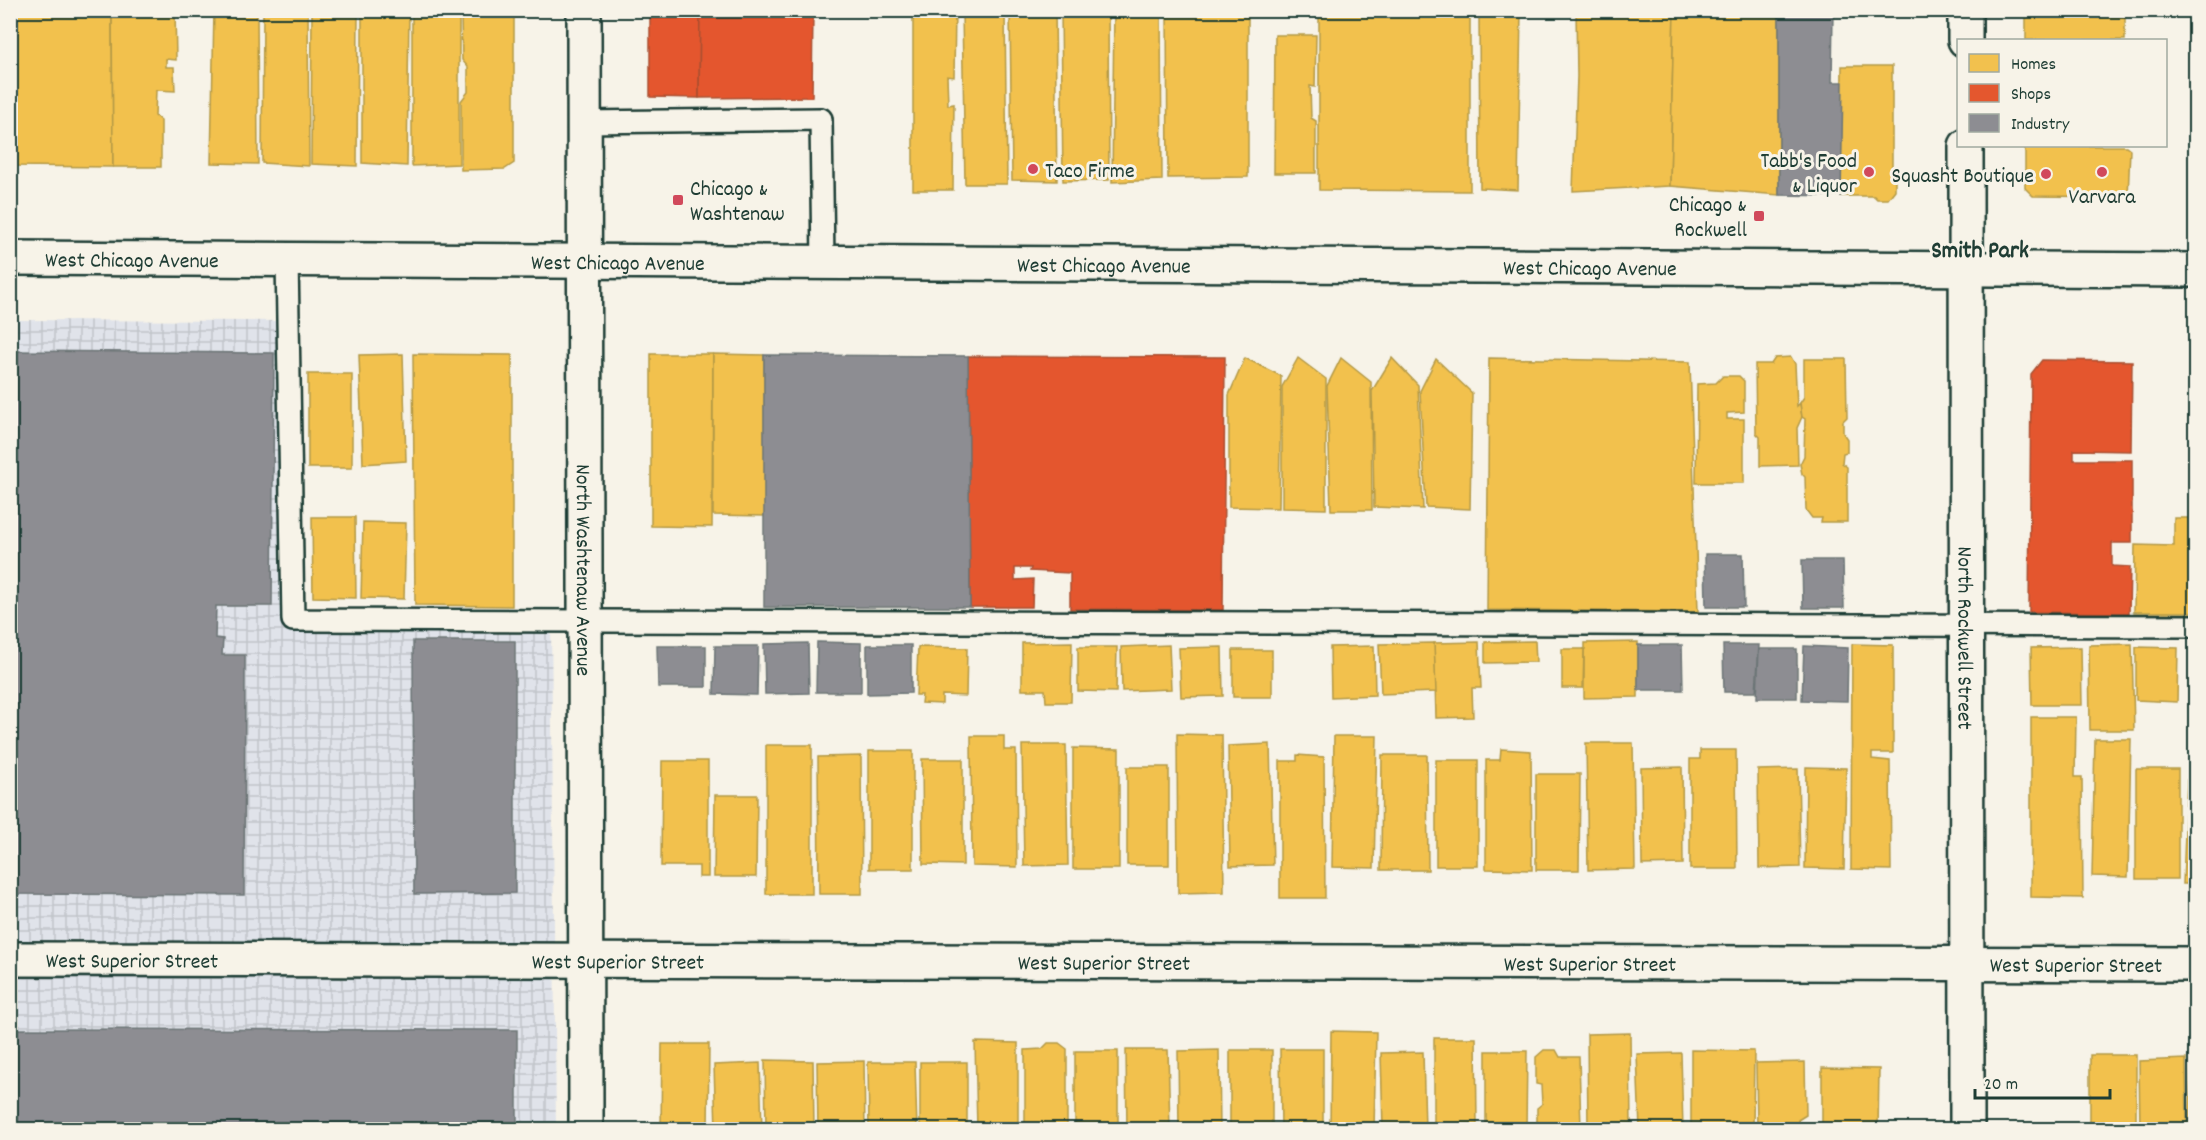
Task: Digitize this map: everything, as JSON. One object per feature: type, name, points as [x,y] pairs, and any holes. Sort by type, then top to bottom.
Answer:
[{"type":"street","name":"North Washtenaw Avenue","points":[[584,10],[586,1130]]},
{"type":"street","points":[[1965,10],[1965,39]]},
{"type":"street","name":"North Rockwell Street","points":[[1965,147],[1967,1130]]},
{"type":"street","name":"West Chicago Avenue","points":[[10,258],[2196,270]]},
{"type":"street","name":"West Superior Street","points":[[10,958],[2196,964]]},
{"type":"lane","points":[[584,122],[821,119],[823,263]]},
{"type":"lane","points":[[287,260],[293,620],[2196,626]]},
{"type":"shaded area","points":[[11,320],[288,321],[293,619],[551,621],[556,1129],[11,1130]]},
{"type":"building: Homes","points":[[10,10],[12,10],[11,169],[10,169]]},
{"type":"building: Homes","points":[[12,10],[112,10],[113,167],[11,166]]},
{"type":"building: Homes","points":[[112,10],[175,10],[176,60],[166,59],[166,67],[174,67],[175,91],[156,90],[155,116],[161,121],[161,167],[113,167]]},
{"type":"building: Homes","points":[[214,10],[257,10],[258,164],[211,163]]},
{"type":"building: Homes","points":[[263,10],[308,10],[309,166],[262,163]]},
{"type":"building: Homes","points":[[312,10],[358,10],[357,166],[311,164]]},
{"type":"building: Homes","points":[[362,10],[409,10],[407,166],[362,163]]},
{"type":"building: Homes","points":[[412,10],[459,10],[459,164],[412,166]]},
{"type":"building: Homes","points":[[466,10],[514,10],[514,163],[505,169],[461,170],[461,101],[468,92],[468,67],[462,60],[461,16]]},
{"type":"building: Homes","points":[[913,10],[955,10],[954,77],[947,76],[948,105],[954,104],[953,190],[913,190]]},
{"type":"building: Homes","points":[[1010,10],[1055,10],[1057,181],[1012,180]]},
{"type":"building: Homes","points":[[1061,10],[1108,10],[1109,180],[1063,181]]},
{"type":"building: Homes","points":[[1114,10],[1161,10],[1162,180],[1112,182]]},
{"type":"building: Homes","points":[[1167,10],[1248,10],[1248,177],[1168,178]]},
{"type":"building: Homes","points":[[1319,10],[1470,10],[1470,191],[1319,190]]},
{"type":"building: Homes","points":[[1479,10],[1521,10],[1518,190],[1480,188]]},
{"type":"building: Homes","points":[[1576,10],[1674,10],[1670,186],[1573,191],[1577,76]]},
{"type":"building: Homes","points":[[1674,10],[1779,10],[1779,195],[1670,186]]},
{"type":"building: Homes","points":[[2026,10],[2125,10],[2125,39],[2026,39]]},
{"type":"building: Homes","points":[[962,12],[1005,13],[1007,184],[965,184]]},
{"type":"building: Homes","points":[[1275,35],[1316,35],[1315,87],[1310,86],[1311,118],[1316,121],[1316,173],[1274,173]]},
{"type":"building: Homes","points":[[1842,66],[1892,66],[1892,174],[1895,180],[1895,190],[1888,199],[1877,199],[1874,196],[1841,196]]},
{"type":"building: Homes","points":[[2025,147],[2127,147],[2130,149],[2128,197],[2033,196],[2025,188]]},
{"type":"building: Homes","points":[[403,354],[406,461],[363,464],[359,355]]},
{"type":"building: Homes","points":[[413,354],[512,355],[512,606],[415,605]]},
{"type":"building: Homes","points":[[651,354],[713,354],[712,527],[651,526]]},
{"type":"building: Homes","points":[[713,354],[764,355],[765,516],[713,515]]},
{"type":"building: Homes","points":[[1791,357],[1795,364],[1797,406],[1800,403],[1802,417],[1797,428],[1798,465],[1760,466],[1760,437],[1756,433],[1755,364],[1771,364],[1775,358]]},
{"type":"building: Homes","points":[[1245,358],[1281,376],[1279,508],[1229,507],[1229,395]]},
{"type":"building: Homes","points":[[1298,358],[1326,379],[1326,509],[1282,508],[1282,387]]},
{"type":"building: Homes","points":[[1341,358],[1371,382],[1372,510],[1331,510],[1327,386]]},
{"type":"building: Homes","points":[[1392,358],[1418,385],[1423,509],[1374,507],[1372,391]]},
{"type":"building: Homes","points":[[1489,358],[1690,362],[1698,612],[1487,610]]},
{"type":"building: Homes","points":[[1436,359],[1472,393],[1470,509],[1426,507],[1420,391]]},
{"type":"building: Homes","points":[[1804,359],[1846,359],[1847,417],[1843,421],[1843,433],[1847,439],[1847,452],[1843,453],[1842,463],[1847,467],[1847,522],[1821,522],[1822,518],[1812,518],[1806,510],[1805,477],[1800,464],[1804,456],[1805,419],[1802,417],[1800,403],[1804,397]]},
{"type":"building: Homes","points":[[308,374],[352,374],[352,468],[308,468]]},
{"type":"building: Homes","points":[[1723,376],[1739,376],[1744,381],[1744,412],[1727,413],[1727,419],[1744,419],[1744,483],[1696,483],[1697,384],[1716,383]]},
{"type":"building: Homes","points":[[312,517],[355,517],[356,598],[313,597]]},
{"type":"building: Homes","points":[[2174,518],[2196,518],[2196,612],[2134,612],[2135,545],[2174,546]]},
{"type":"building: Homes","points":[[363,522],[406,523],[404,599],[361,598]]},
{"type":"building: Homes","points":[[1535,641],[1536,662],[1485,663],[1485,642]]},
{"type":"building: Homes","points":[[1072,642],[1071,702],[1046,702],[1045,690],[1022,690],[1022,643]]},
{"type":"building: Homes","points":[[1479,642],[1481,688],[1472,688],[1473,717],[1436,718],[1434,643]]},
{"type":"building: Homes","points":[[1638,642],[1638,697],[1584,698],[1585,643]]},
{"type":"building: Homes","points":[[1434,643],[1436,692],[1381,694],[1379,644]]},
{"type":"building: Homes","points":[[1852,644],[1893,645],[1893,753],[1872,753],[1872,759],[1890,761],[1891,870],[1851,869]]},
{"type":"building: Homes","points":[[2132,644],[2134,730],[2090,730],[2089,645]]},
{"type":"building: Homes","points":[[1169,645],[1171,689],[1122,691],[1121,647]]},
{"type":"building: Homes","points":[[1374,646],[1375,695],[1331,697],[1330,647]]},
{"type":"building: Homes","points":[[918,647],[967,648],[966,696],[942,695],[942,704],[921,703],[922,695],[916,695]]},
{"type":"building: Homes","points":[[1078,647],[1117,647],[1116,692],[1078,691]]},
{"type":"building: Homes","points":[[1222,647],[1223,696],[1181,697],[1179,648]]},
{"type":"building: Homes","points":[[2081,647],[2082,705],[2032,705],[2031,648]]},
{"type":"building: Homes","points":[[2136,647],[2178,648],[2177,702],[2136,700]]},
{"type":"building: Homes","points":[[1562,649],[1584,649],[1583,688],[1562,688]]},
{"type":"building: Homes","points":[[1233,650],[1272,650],[1272,697],[1233,697]]},
{"type":"building: Homes","points":[[2031,717],[2076,717],[2075,777],[2082,777],[2083,898],[2031,897]]},
{"type":"building: Homes","points":[[1177,734],[1222,735],[1224,892],[1178,893]]},
{"type":"building: Homes","points":[[971,736],[1004,736],[1004,750],[1016,750],[1017,867],[972,866]]},
{"type":"building: Homes","points":[[1334,736],[1377,736],[1374,868],[1332,867]]},
{"type":"building: Homes","points":[[2095,739],[2131,739],[2128,877],[2092,876]]},
{"type":"building: Homes","points":[[1586,743],[1633,743],[1635,869],[1588,870]]},
{"type":"building: Homes","points":[[1270,744],[1273,865],[1230,866],[1228,746]]},
{"type":"building: Homes","points":[[766,745],[812,745],[812,894],[766,894]]},
{"type":"building: Homes","points":[[1022,745],[1066,745],[1068,865],[1024,866]]},
{"type":"building: Homes","points":[[1073,748],[1119,749],[1119,869],[1073,869]]},
{"type":"building: Homes","points":[[1501,749],[1531,751],[1532,870],[1486,869],[1486,760],[1500,760]]},
{"type":"building: Homes","points":[[1700,750],[1736,750],[1737,869],[1690,869],[1690,759],[1700,759]]},
{"type":"building: Homes","points":[[869,751],[913,751],[913,869],[869,869]]},
{"type":"building: Homes","points":[[1297,755],[1324,757],[1325,898],[1280,898],[1280,761],[1297,761]]},
{"type":"building: Homes","points":[[1382,755],[1427,755],[1428,870],[1381,870]]},
{"type":"building: Homes","points":[[861,756],[862,894],[819,894],[818,757]]},
{"type":"building: Homes","points":[[922,759],[963,759],[963,865],[923,864]]},
{"type":"building: Homes","points":[[1436,760],[1478,760],[1478,866],[1436,866]]},
{"type":"building: Homes","points":[[662,761],[708,761],[708,877],[699,877],[699,866],[661,866]]},
{"type":"building: Homes","points":[[1127,767],[1169,767],[1169,865],[1127,865]]},
{"type":"building: Homes","points":[[1682,767],[1683,864],[1642,865],[1641,768]]},
{"type":"building: Homes","points":[[1806,767],[1846,768],[1844,869],[1805,868]]},
{"type":"building: Homes","points":[[1798,769],[1800,867],[1759,868],[1758,770]]},
{"type":"building: Homes","points":[[2136,769],[2178,769],[2178,879],[2136,879]]},
{"type":"building: Homes","points":[[1536,774],[1580,774],[1579,870],[1536,870]]},
{"type":"building: Homes","points":[[2187,780],[2196,780],[2196,884],[2183,884]]},
{"type":"building: Homes","points":[[715,795],[757,795],[756,877],[714,877]]},
{"type":"building: Homes","points":[[1331,1031],[1376,1032],[1374,1130],[1330,1130]]},
{"type":"building: Homes","points":[[1630,1033],[1631,1130],[1588,1130],[1587,1034]]},
{"type":"building: Homes","points":[[1434,1038],[1476,1038],[1477,1124],[1434,1125]]},
{"type":"building: Homes","points":[[975,1042],[1018,1043],[1018,1130],[977,1130]]},
{"type":"building: Homes","points":[[1048,1043],[1059,1043],[1067,1049],[1067,1130],[1025,1130],[1025,1050],[1042,1049]]},
{"type":"building: Homes","points":[[662,1044],[709,1044],[708,1130],[661,1130]]},
{"type":"building: Homes","points":[[1280,1049],[1323,1049],[1323,1130],[1281,1130]]},
{"type":"building: Homes","points":[[2192,1049],[2196,1049],[2196,1130],[2189,1130]]},
{"type":"building: Homes","points":[[1126,1050],[1168,1050],[1170,1130],[1127,1130]]},
{"type":"building: Homes","points":[[1219,1050],[1220,1130],[1179,1130],[1178,1051]]},
{"type":"building: Homes","points":[[1230,1050],[1272,1050],[1272,1130],[1230,1130]]},
{"type":"building: Homes","points":[[1544,1050],[1556,1050],[1560,1057],[1579,1057],[1581,1130],[1537,1130],[1537,1108],[1542,1104],[1541,1085],[1536,1084],[1536,1057]]},
{"type":"building: Homes","points":[[1691,1050],[1754,1051],[1753,1130],[1691,1130]]},
{"type":"building: Homes","points":[[1075,1051],[1118,1051],[1118,1130],[1075,1130]]},
{"type":"building: Homes","points":[[1486,1051],[1527,1051],[1526,1130],[1486,1130]]},
{"type":"building: Homes","points":[[1423,1052],[1425,1130],[1383,1130],[1381,1053]]},
{"type":"building: Homes","points":[[1681,1053],[1683,1130],[1640,1130],[1637,1054]]},
{"type":"building: Homes","points":[[2090,1055],[2136,1055],[2136,1130],[2090,1130]]},
{"type":"building: Homes","points":[[2186,1059],[2187,1130],[2140,1130],[2139,1061]]},
{"type":"building: Homes","points":[[765,1060],[813,1061],[814,1130],[766,1130]]},
{"type":"building: Homes","points":[[864,1061],[865,1130],[818,1130],[817,1062]]},
{"type":"building: Homes","points":[[868,1062],[915,1062],[917,1130],[869,1130]]},
{"type":"building: Homes","points":[[920,1062],[967,1062],[967,1130],[920,1130]]},
{"type":"building: Homes","points":[[1805,1062],[1806,1115],[1798,1120],[1799,1130],[1757,1130],[1756,1063]]},
{"type":"building: Homes","points":[[760,1063],[762,1130],[716,1130],[714,1065]]},
{"type":"building: Homes","points":[[1822,1068],[1879,1069],[1878,1130],[1822,1130]]},
{"type":"building: Shops","points":[[650,10],[700,10],[699,98],[650,97]]},
{"type":"building: Shops","points":[[700,10],[813,10],[812,97],[699,98]]},
{"type":"building: Shops","points":[[968,356],[1225,357],[1223,610],[1070,609],[1070,573],[1030,571],[1031,568],[1015,568],[1015,580],[1033,579],[1032,607],[970,607]]},
{"type":"building: Shops","points":[[2042,360],[2132,361],[2131,451],[2074,450],[2074,460],[2132,460],[2132,543],[2112,543],[2112,566],[2130,567],[2129,613],[2029,612],[2031,374]]},
{"type":"building: Industry","points":[[1779,10],[1833,10],[1832,82],[1843,82],[1841,196],[1779,195]]},
{"type":"building: Industry","points":[[10,351],[274,353],[272,606],[216,606],[215,638],[223,639],[222,655],[245,655],[244,895],[10,894]]},
{"type":"building: Industry","points":[[764,355],[968,356],[970,607],[764,607]]},
{"type":"building: Industry","points":[[1705,554],[1743,554],[1744,607],[1706,607]]},
{"type":"building: Industry","points":[[1802,560],[1843,560],[1844,608],[1803,608]]},
{"type":"building: Industry","points":[[413,641],[515,641],[515,893],[414,894]]},
{"type":"building: Industry","points":[[817,642],[861,643],[861,692],[816,692]]},
{"type":"building: Industry","points":[[808,643],[809,693],[765,694],[764,644]]},
{"type":"building: Industry","points":[[867,645],[911,645],[911,693],[867,694]]},
{"type":"building: Industry","points":[[1638,645],[1682,645],[1683,690],[1638,690]]},
{"type":"building: Industry","points":[[1723,645],[1759,645],[1756,692],[1724,692]]},
{"type":"building: Industry","points":[[657,646],[706,646],[706,687],[658,687]]},
{"type":"building: Industry","points":[[715,646],[758,646],[757,695],[714,694]]},
{"type":"building: Industry","points":[[1804,646],[1848,648],[1847,701],[1802,700]]},
{"type":"building: Industry","points":[[1759,649],[1797,649],[1797,698],[1757,698]]},
{"type":"building: Industry","points":[[10,1029],[517,1030],[517,1130],[10,1130]]},
{"type":"place","name":"Taco Firme","points":[[1033,169]]},
{"type":"place","name":"Tabb's Food & Liquor","points":[[1869,172]]},
{"type":"place","name":"Varvara","points":[[2102,172]]},
{"type":"place","name":"Squasht Boutique","points":[[2046,174]]},
{"type":"place","name":"Chicago & Washtenaw","points":[[678,200]]},
{"type":"place","name":"Chicago & Rockwell","points":[[1759,216]]},
{"type":"district","name":"Smith Park","points":[[1980,249]]}]
